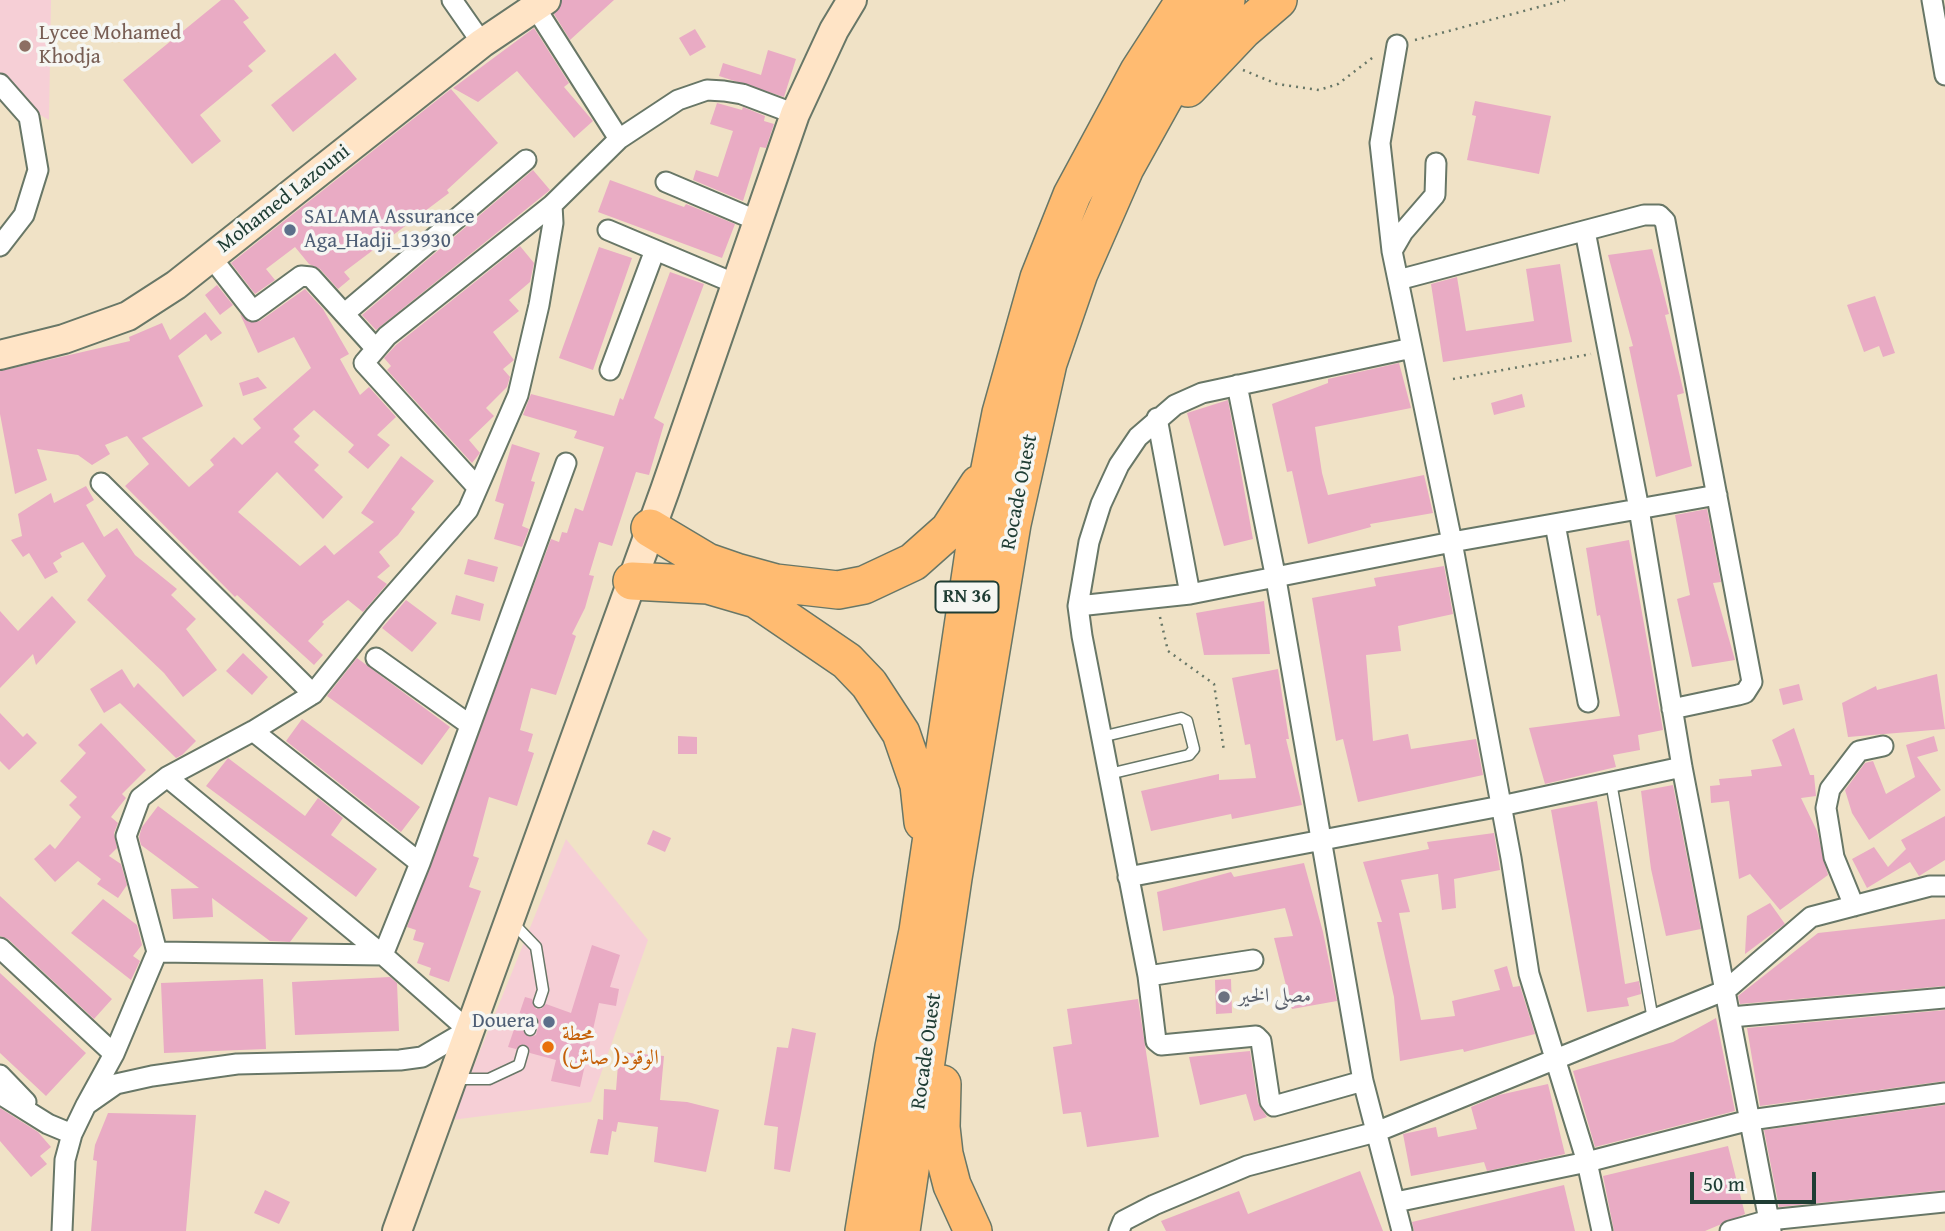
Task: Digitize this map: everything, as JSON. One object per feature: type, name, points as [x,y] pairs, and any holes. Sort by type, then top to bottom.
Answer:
[{"type":"highway","name":"Rocade Ouest","points":[[901,1231],[989,461],[1027,318],[1059,225],[1116,112],[1185,0]]},
{"type":"highway","name":"Rocade Ouest","points":[[864,1231],[894,1047],[939,883],[1012,523],[1048,363],[1079,272],[1148,123],[1226,0]]},
{"type":"highway","points":[[1148,123],[1185,90],[1242,30],[1278,0]]},
{"type":"highway","points":[[650,528],[707,562],[776,583],[838,590],[863,585],[896,571],[932,548],[963,512],[989,461]]},
{"type":"highway","points":[[632,580],[708,585],[756,599],[847,661],[889,711],[912,762],[939,883],[941,1127],[952,1185],[973,1231]]},
{"type":"main road","name":"Mohamed Lazouni","points":[[0,355],[64,339],[128,316],[176,285],[482,43],[541,4]]},
{"type":"main road","points":[[397,1231],[665,490],[795,114],[853,4]]},
{"type":"main road","points":[[665,490],[669,516],[687,549]]},
{"type":"street","points":[[452,0],[482,43]]},
{"type":"street","points":[[1932,0],[1945,75]]},
{"type":"street","points":[[541,4],[620,139]]},
{"type":"street","points":[[1397,46],[1380,143],[1392,251],[1452,542],[1529,974],[1553,1062],[1587,1162],[1602,1231]]},
{"type":"street","points":[[0,84],[29,117],[38,170],[24,215],[0,246]]},
{"type":"street","points":[[477,487],[364,363],[387,336],[552,205],[620,139],[678,100],[707,90],[742,94],[795,114]]},
{"type":"street","points":[[345,313],[526,160]]},
{"type":"street","points":[[1392,251],[1403,232],[1435,195],[1436,163]]},
{"type":"street","points":[[666,182],[758,221]]},
{"type":"street","points":[[62,1231],[65,1160],[72,1134],[114,1054],[157,952],[126,836],[140,798],[167,777],[313,694],[376,615],[468,510],[518,395],[539,305],[553,223],[552,205]]},
{"type":"street","points":[[1398,280],[1652,213],[1665,221],[1752,682],[1749,688],[1738,695],[1672,709]]},
{"type":"street","points":[[608,230],[736,284]]},
{"type":"street","points":[[1585,231],[1639,509],[1682,767],[1770,1226]]},
{"type":"street","points":[[610,370],[655,250]]},
{"type":"street","points":[[211,257],[253,311],[306,275],[345,313],[376,349]]},
{"type":"street","points":[[1363,1082],[1274,1106],[1270,1101],[1261,1041],[1256,1036],[1161,1045],[1156,1041],[1147,976],[1078,606],[1089,542],[1101,504],[1119,465],[1138,437],[1157,418],[1202,393],[1412,348]]},
{"type":"street","points":[[1237,385],[1276,579],[1363,1082],[1402,1231]]},
{"type":"street","points":[[1157,418],[1190,594]]},
{"type":"street","points":[[383,955],[420,863],[566,463]]},
{"type":"street","points":[[100,483],[313,694]]},
{"type":"street","points":[[1078,606],[1157,600],[1276,579],[1452,542],[1717,495]]},
{"type":"street","points":[[1555,523],[1588,702]]},
{"type":"street","points":[[376,658],[470,725]]},
{"type":"street","points":[[253,730],[420,863]]},
{"type":"street","points":[[1854,906],[1834,858],[1826,808],[1835,781],[1859,751],[1883,746]]},
{"type":"street","points":[[1128,877],[1501,806],[1682,767]]},
{"type":"street","points":[[86,1105],[116,1084],[152,1076],[237,1064],[400,1060],[422,1057],[468,1031],[383,955],[167,777]]},
{"type":"street","points":[[1119,1231],[1123,1221],[1154,1205],[1247,1166],[1376,1132],[1726,990],[1811,917],[1930,886],[1945,886]]},
{"type":"street","points":[[0,948],[114,1054]]},
{"type":"street","points":[[157,952],[383,955]]},
{"type":"street","points":[[1147,976],[1253,960]]},
{"type":"street","points":[[1731,1017],[1945,998]]},
{"type":"street","points":[[0,1075],[48,1124]]},
{"type":"street","points":[[1396,1202],[1587,1162],[1750,1119],[1945,1093]]},
{"type":"street","points":[[0,1094],[48,1124],[72,1134]]},
{"type":"street","points":[[1730,1231],[1945,1202]]},
{"type":"lane","points":[[1101,737],[1181,718],[1187,721],[1194,749],[1189,755],[1108,774]]},
{"type":"lane","points":[[1611,782],[1653,1020]]},
{"type":"lane","points":[[509,920],[537,947],[543,990],[539,1002]]},
{"type":"lane","points":[[452,1079],[489,1079],[519,1065],[523,1051]]},
{"type":"path","points":[[1454,379],[1608,351]]},
{"type":"path","points":[[1157,600],[1168,651],[1214,684],[1224,751]]},
{"type":"shaded area","name":"Lycee Mohamed Khodja","points":[[0,0],[51,0],[49,120],[0,92]]},
{"type":"shaded area","points":[[566,839],[648,940],[591,1102],[452,1120]]},
{"type":"building","points":[[221,0],[234,0],[249,18],[243,22],[266,51],[248,66],[253,71],[200,115],[221,141],[192,164],[123,80]]},
{"type":"building","points":[[562,0],[614,0],[570,40],[554,14]]},
{"type":"building","points":[[534,28],[569,83],[564,87],[593,121],[574,138],[517,71],[478,102],[453,88]]},
{"type":"building","points":[[695,29],[706,47],[690,56],[679,38]]},
{"type":"building","points":[[768,50],[796,59],[784,97],[719,76],[723,63],[761,75]]},
{"type":"building","points":[[335,53],[357,79],[293,132],[271,105]]},
{"type":"building","points":[[451,89],[498,143],[447,190],[449,193],[344,272],[350,279],[338,289],[320,269],[309,264],[295,247],[266,269],[275,280],[255,294],[231,263]]},
{"type":"building","points":[[1475,101],[1551,116],[1539,174],[1467,160],[1476,116],[1472,115]]},
{"type":"building","points":[[717,103],[742,110],[743,107],[765,116],[764,121],[774,124],[766,148],[760,147],[743,201],[693,180],[696,170],[718,177],[733,131],[710,124]]},
{"type":"building","points":[[533,170],[550,190],[376,330],[362,315]]},
{"type":"building","points":[[610,180],[684,207],[686,204],[735,224],[722,258],[598,212]]},
{"type":"building","points":[[520,246],[534,263],[530,282],[509,300],[519,311],[493,332],[514,360],[503,369],[510,377],[507,387],[486,408],[494,416],[469,440],[480,453],[472,463],[387,370],[391,366],[384,358],[396,345]]},
{"type":"building","points":[[599,247],[632,258],[593,370],[559,358]]},
{"type":"building","points":[[1652,249],[1669,314],[1665,315],[1684,393],[1677,395],[1692,466],[1656,477],[1629,347],[1633,346],[1608,255]]},
{"type":"building","points":[[1560,264],[1572,342],[1443,362],[1431,284],[1457,277],[1466,331],[1534,321],[1526,269]]},
{"type":"building","points":[[670,272],[704,284],[654,418],[664,424],[649,475],[636,472],[612,546],[599,542],[589,575],[594,576],[585,608],[572,634],[576,636],[556,695],[531,688],[520,730],[533,734],[528,751],[534,753],[517,806],[489,797],[473,856],[479,858],[469,887],[481,891],[449,982],[429,975],[431,968],[417,963],[424,943],[413,940],[416,930],[407,927],[551,539],[559,542],[562,532],[567,533],[575,508],[583,511],[604,447],[574,438],[577,431],[523,415],[531,394],[614,416],[620,398],[623,400]]},
{"type":"building","points":[[217,285],[233,305],[220,315],[205,295]]},
{"type":"building","points":[[305,289],[323,309],[349,354],[340,359],[360,395],[369,387],[396,417],[377,435],[390,445],[368,469],[348,452],[354,445],[314,410],[293,429],[300,436],[294,442],[319,465],[314,470],[343,497],[323,519],[277,472],[238,512],[300,566],[325,545],[334,555],[374,522],[361,513],[401,456],[434,481],[411,509],[415,512],[398,535],[379,552],[390,566],[377,577],[387,584],[363,612],[348,600],[322,622],[324,624],[308,641],[323,655],[314,665],[237,595],[235,597],[125,486],[149,464],[127,436],[105,445],[110,454],[92,465],[78,455],[37,449],[47,480],[15,494],[0,414],[0,371],[130,341],[129,337],[162,323],[170,340],[205,312],[222,333],[211,341],[206,334],[178,356],[203,406],[142,438],[189,487],[214,465],[210,460],[234,437],[242,445],[261,428],[253,419],[311,368],[294,337],[258,353],[240,314],[249,322],[260,321]]},
{"type":"building","points":[[1875,296],[1895,353],[1883,357],[1879,346],[1864,352],[1847,305]]},
{"type":"building","points":[[1399,363],[1411,408],[1315,427],[1322,473],[1328,495],[1424,475],[1433,513],[1370,524],[1371,527],[1308,544],[1292,471],[1287,472],[1272,404],[1328,383],[1328,379]]},
{"type":"building","points":[[258,377],[267,388],[243,396],[239,383]]},
{"type":"building","points":[[1522,394],[1525,407],[1494,415],[1491,403]]},
{"type":"building","points":[[1228,400],[1253,539],[1224,546],[1187,413]]},
{"type":"building","points":[[512,444],[540,453],[522,526],[529,529],[522,547],[494,539],[504,504],[495,501]]},
{"type":"building","points":[[86,486],[94,500],[86,505],[104,537],[117,528],[135,555],[177,589],[171,595],[196,619],[186,629],[217,670],[183,697],[164,673],[87,600],[106,576],[83,542],[60,553],[62,557],[53,563],[58,572],[45,579],[29,553],[23,557],[11,540],[22,536],[18,514],[51,493],[54,503]]},
{"type":"building","points":[[1707,509],[1721,582],[1713,583],[1735,660],[1692,667],[1677,599],[1690,595],[1675,515]]},
{"type":"building","points":[[1629,540],[1663,730],[1638,735],[1640,750],[1613,755],[1616,767],[1545,784],[1529,728],[1620,716],[1600,615],[1597,616],[1586,548]]},
{"type":"building","points":[[468,559],[498,567],[494,582],[464,574]]},
{"type":"building","points":[[1444,566],[1453,614],[1398,626],[1401,651],[1366,655],[1373,741],[1408,734],[1411,749],[1476,739],[1483,775],[1358,802],[1343,739],[1336,741],[1312,598],[1376,586],[1374,578]]},
{"type":"building","points":[[456,595],[484,604],[480,621],[451,614]]},
{"type":"building","points":[[52,596],[76,622],[36,665],[33,654],[0,688],[0,611],[18,631]]},
{"type":"building","points":[[406,600],[437,623],[412,652],[382,628]]},
{"type":"building","points":[[1264,601],[1270,654],[1204,655],[1196,613]]},
{"type":"building","points":[[243,653],[268,677],[252,695],[226,671]]},
{"type":"building","points":[[357,658],[450,727],[422,765],[327,696]]},
{"type":"building","points":[[122,669],[134,688],[138,683],[196,741],[182,755],[176,758],[120,703],[104,713],[90,689]]},
{"type":"building","points":[[1278,669],[1289,739],[1286,739],[1302,805],[1232,819],[1231,814],[1151,831],[1141,791],[1219,774],[1219,780],[1256,778],[1250,744],[1245,745],[1232,678]]},
{"type":"building","points":[[1937,674],[1945,729],[1848,737],[1842,703],[1876,686],[1877,690]]},
{"type":"building","points":[[1799,684],[1803,700],[1783,705],[1779,689]]},
{"type":"building","points":[[0,713],[23,737],[27,733],[37,743],[9,770],[0,761]]},
{"type":"building","points":[[302,719],[420,807],[401,832],[286,741]]},
{"type":"building","points":[[101,723],[146,770],[122,794],[126,798],[111,817],[118,823],[114,833],[117,848],[109,856],[121,864],[127,885],[118,898],[97,884],[101,879],[78,861],[55,882],[34,859],[50,844],[55,849],[81,817],[69,805],[77,797],[60,781],[86,753],[78,745]]},
{"type":"building","points":[[1794,728],[1810,775],[1814,775],[1816,796],[1801,798],[1817,831],[1828,875],[1780,910],[1750,874],[1739,879],[1729,801],[1711,803],[1710,786],[1720,785],[1719,779],[1752,776],[1751,770],[1782,766],[1772,740]]},
{"type":"building","points":[[678,736],[697,737],[697,754],[678,754]]},
{"type":"building","points":[[1934,736],[1938,751],[1917,757],[1941,790],[1869,840],[1852,813],[1845,790],[1865,763],[1873,761],[1886,794],[1915,777],[1906,745]]},
{"type":"building","points":[[228,758],[305,816],[318,798],[343,818],[331,835],[377,869],[356,897],[206,786]]},
{"type":"building","points":[[1673,785],[1701,929],[1666,936],[1651,869],[1641,791]]},
{"type":"building","points":[[1597,801],[1625,984],[1639,981],[1641,994],[1627,998],[1629,1006],[1587,1012],[1551,810]]},
{"type":"building","points":[[158,806],[308,918],[290,942],[270,941],[212,898],[213,917],[173,919],[171,889],[199,888],[141,845],[139,837],[142,827]]},
{"type":"building","points":[[1945,816],[1945,860],[1919,876],[1910,862],[1867,888],[1852,859],[1874,847],[1888,867],[1906,849],[1901,840]]},
{"type":"building","points":[[653,830],[671,838],[665,852],[647,844]]},
{"type":"building","points":[[1494,833],[1500,870],[1454,879],[1456,908],[1442,910],[1438,874],[1401,880],[1410,912],[1399,913],[1421,1020],[1455,1016],[1452,1001],[1500,990],[1494,970],[1507,966],[1513,987],[1520,986],[1535,1034],[1464,1052],[1463,1049],[1400,1061],[1394,997],[1377,922],[1382,922],[1363,862],[1429,849],[1427,842]]},
{"type":"building","points":[[1304,863],[1323,932],[1337,1001],[1292,1009],[1274,938],[1293,936],[1285,908],[1163,931],[1157,892],[1231,872],[1234,877]]},
{"type":"building","points":[[0,896],[112,999],[94,1019],[8,939],[0,936]]},
{"type":"building","points":[[103,899],[137,925],[142,945],[133,956],[140,961],[131,980],[71,933]]},
{"type":"building","points":[[1770,903],[1785,924],[1745,954],[1747,916]]},
{"type":"building","points":[[1945,919],[1945,986],[1740,1004],[1738,996],[1818,933]]},
{"type":"building","points":[[592,945],[620,955],[610,987],[619,989],[616,1006],[599,1003],[580,1087],[551,1081],[556,1060],[530,1053],[524,1044],[516,1049],[508,1047],[525,997],[532,999],[536,1009],[541,1009],[546,1004],[571,1013]],"holes":[[[533,1015],[539,1024],[536,1035],[529,1037],[523,1028],[526,1017]]]},
{"type":"building","points":[[0,973],[86,1053],[46,1096],[0,1053]]},
{"type":"building","points":[[390,977],[397,983],[399,1031],[295,1035],[292,982]]},
{"type":"building","points":[[263,979],[266,1049],[164,1053],[161,983]]},
{"type":"building","points":[[1231,979],[1232,1013],[1216,1014],[1215,980]]},
{"type":"building","points":[[1138,999],[1159,1137],[1087,1147],[1081,1112],[1063,1114],[1053,1047],[1072,1044],[1067,1009]]},
{"type":"building","points":[[1945,1010],[1945,1081],[1760,1106],[1747,1028]]},
{"type":"building","points":[[1716,1018],[1735,1111],[1595,1147],[1573,1071],[1673,1042]]},
{"type":"building","points":[[792,1028],[816,1033],[790,1172],[774,1169],[778,1127],[764,1125],[777,1047],[788,1048]]},
{"type":"building","points":[[1250,1051],[1258,1103],[1267,1117],[1254,1121],[1246,1094],[1200,1105],[1189,1057]]},
{"type":"building","points":[[619,1052],[664,1056],[660,1100],[687,1102],[719,1110],[706,1172],[654,1162],[658,1127],[618,1122],[616,1132],[612,1131],[608,1155],[590,1153],[598,1119],[603,1120],[604,1089],[616,1090]]},
{"type":"building","points":[[1548,1084],[1565,1154],[1487,1171],[1484,1162],[1411,1176],[1403,1134],[1436,1127],[1438,1137],[1477,1129],[1471,1107],[1499,1095]]},
{"type":"building","points":[[1945,1105],[1945,1190],[1779,1207],[1764,1130]]},
{"type":"building","points":[[0,1108],[38,1132],[51,1147],[40,1156],[47,1164],[31,1177],[0,1141]]},
{"type":"building","points":[[108,1113],[196,1115],[186,1231],[91,1231],[97,1161],[93,1160],[95,1145]]},
{"type":"building","points":[[1728,1146],[1745,1214],[1705,1231],[1614,1231],[1603,1176]]},
{"type":"building","points":[[1360,1171],[1383,1231],[1166,1231],[1161,1221],[1239,1191],[1248,1214]]},
{"type":"building","points":[[1564,1185],[1575,1231],[1414,1231],[1412,1222]]},
{"type":"building","points":[[265,1190],[290,1202],[279,1224],[254,1213]]},
{"type":"place","name":"Lycee Mohamed Khodja","points":[[25,46]]},
{"type":"place","name":"SALAMA Assurance Aga_Hadji_13930","points":[[290,230]]},
{"type":"place","name":"مصلى الخير","points":[[1224,997]]},
{"type":"place","name":"Douera","points":[[549,1022]]},
{"type":"place","name":"محطة الوقود( صاش)","points":[[548,1047]]}]
